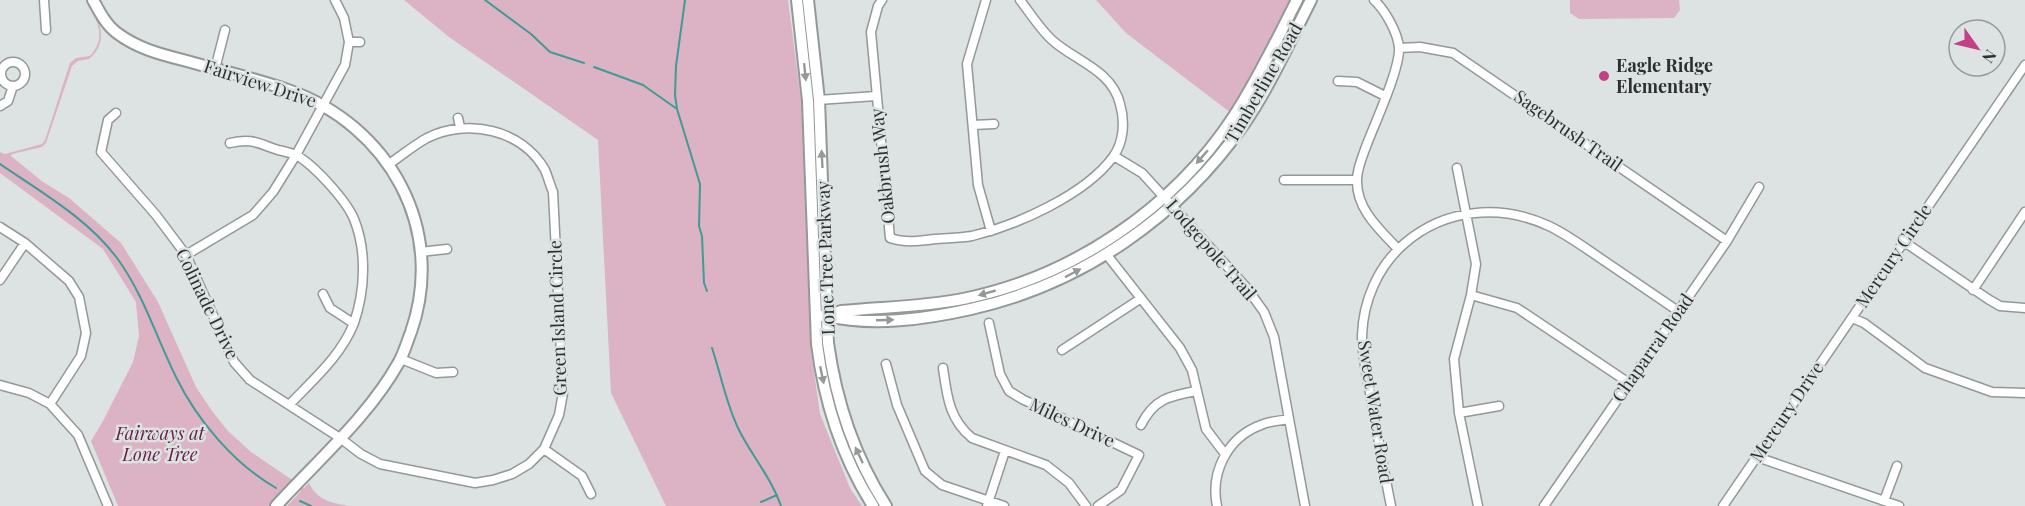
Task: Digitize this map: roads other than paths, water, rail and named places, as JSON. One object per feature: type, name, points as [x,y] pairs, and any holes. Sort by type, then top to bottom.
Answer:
[{"type":"street","points":[[44,0],[46,30]]},
{"type":"street","name":"Fairview Drive","points":[[93,0],[115,32],[141,49],[288,90],[325,105],[350,122],[372,143],[388,164],[407,197],[420,252],[421,286],[419,309],[401,359],[384,387],[276,506]]},
{"type":"street","points":[[186,255],[252,215],[273,192],[296,155],[345,65],[349,42],[344,18],[335,0]]},
{"type":"street","name":"Lone Tree Parkway","points":[[797,0],[814,100]]},
{"type":"street","name":"Lone Tree Parkway","points":[[808,0],[822,316],[821,371],[834,423],[857,478],[873,506]]},
{"type":"street","points":[[814,100],[876,96],[871,32],[878,6],[882,0]]},
{"type":"street","points":[[986,0],[967,64],[978,185],[991,231]]},
{"type":"street","points":[[1020,0],[1051,40],[1095,69],[1110,84],[1120,101],[1124,120],[1121,141],[1114,156]]},
{"type":"street","name":"Timberline Road","points":[[822,316],[841,311],[891,308],[962,299],[1033,279],[1100,246],[1145,213],[1199,161],[1234,116],[1256,80],[1297,0]]},
{"type":"street","name":"Timberline Road","points":[[822,316],[857,320],[916,319],[942,315],[1012,298],[1037,289],[1107,255],[1173,205],[1208,169],[1245,122],[1263,93],[1311,0]]},
{"type":"street","points":[[1374,0],[1388,17],[1399,48],[1396,66],[1362,158],[1357,180],[1363,207],[1370,220],[1398,249]]},
{"type":"street","points":[[215,69],[225,30]]},
{"type":"street","points":[[349,42],[360,42]]},
{"type":"street","name":"Sagebrush Trail","points":[[1399,48],[1420,47],[1454,53],[1726,241]]},
{"type":"street","name":"Mercury Circle","points":[[2025,65],[1852,318],[1864,323],[1925,368],[1992,392],[2025,393]]},
{"type":"street","points":[[1338,81],[1357,82],[1385,96]]},
{"type":"street","points":[[4,104],[13,86]]},
{"type":"street","name":"Oakbrush Way","points":[[876,96],[890,238],[901,242],[969,237],[1033,215],[1092,181],[1114,156]]},
{"type":"street","name":"Colinade Drive","points":[[116,113],[108,120],[101,152],[156,215],[186,255],[234,362],[250,380],[340,438]]},
{"type":"street","name":"Green Island Circle","points":[[340,438],[361,454],[380,464],[475,483],[512,474],[529,464],[544,449],[559,415],[563,393],[553,192],[544,170],[528,149],[508,136],[459,122],[428,138],[388,164]]},
{"type":"street","points":[[973,125],[994,124]]},
{"type":"street","points":[[230,143],[247,139],[296,155],[312,167],[331,186],[353,218],[362,251],[363,274],[353,323],[335,357],[289,405]]},
{"type":"street","name":"Lodgepole Trail","points":[[1114,156],[1142,173],[1173,205],[1246,286],[1264,312],[1274,337],[1305,506]]},
{"type":"street","points":[[1457,168],[1476,264],[1471,295],[1454,359],[1459,413],[1478,506]]},
{"type":"street","points":[[1284,180],[1357,180]]},
{"type":"street","name":"Chaparral Road","points":[[1544,506],[1726,241],[1759,187]]},
{"type":"street","name":"Sweet Water Road","points":[[1391,506],[1365,365],[1362,336],[1366,306],[1371,291],[1386,264],[1398,249],[1415,235],[1428,227],[1466,213],[1493,211],[1521,215],[1549,225],[1678,311]]},
{"type":"street","points":[[1973,290],[2025,213]]},
{"type":"street","points":[[0,227],[25,243],[69,281],[80,297],[86,333],[81,356],[50,405]]},
{"type":"street","points":[[1903,241],[2000,306],[2025,308]]},
{"type":"street","points":[[0,280],[25,243]]},
{"type":"street","points":[[420,252],[447,249]]},
{"type":"street","points":[[1107,255],[1180,348],[1192,370],[1206,429],[1225,454]]},
{"type":"street","points":[[323,294],[330,308],[353,323]]},
{"type":"street","points":[[1471,295],[1517,308],[1629,382]]},
{"type":"street","points":[[1062,350],[1140,299]]},
{"type":"street","name":"Lone Tree Parkway","points":[[822,316],[844,420],[867,473],[886,506]]},
{"type":"street","name":"Mercury Drive","points":[[1723,506],[1852,318]]},
{"type":"street","name":"Miles Drive","points":[[989,323],[1000,374],[1009,391],[1139,455],[1121,490],[1098,506]]},
{"type":"street","points":[[401,359],[436,373],[453,372]]},
{"type":"street","points":[[885,364],[897,405],[925,471],[942,485],[988,503],[1004,506]]},
{"type":"street","points":[[943,368],[947,399],[957,424],[972,438],[1046,465],[1069,483],[1086,506]]},
{"type":"street","points":[[0,385],[29,393],[50,405],[78,435],[108,506]]},
{"type":"street","points":[[1142,425],[1149,410],[1169,396],[1196,391]]},
{"type":"street","points":[[1459,413],[1499,406]]},
{"type":"street","points":[[1217,506],[1217,473],[1225,454],[1247,432],[1261,425],[1289,418]]},
{"type":"street","points":[[544,449],[582,476],[591,494]]},
{"type":"street","points":[[988,503],[1005,451]]},
{"type":"street","points":[[1756,457],[1899,506]]},
{"type":"street","points":[[1884,501],[1897,466]]},
{"type":"waterway","points":[[485,0],[531,34],[550,52],[584,63]]},
{"type":"waterway","points":[[685,0],[676,66],[675,95],[677,109],[700,184],[699,226],[702,236],[704,283],[707,291]]},
{"type":"waterway","points":[[594,67],[643,85],[677,109]]},
{"type":"waterway","points":[[0,164],[78,218],[117,258],[135,287],[176,377],[206,425],[231,454],[276,488]]},
{"type":"waterway","points":[[712,348],[734,418],[743,438],[772,485],[781,506]]},
{"type":"waterway","points":[[761,502],[777,495]]},
{"type":"waterway","points":[[300,501],[311,506]]},
{"type":"place","name":"Eagle Ridge Elementary","points":[[1604,76]]},
{"type":"park label","name":"Fairways at Lone Tree","points":[[160,444]]}]
